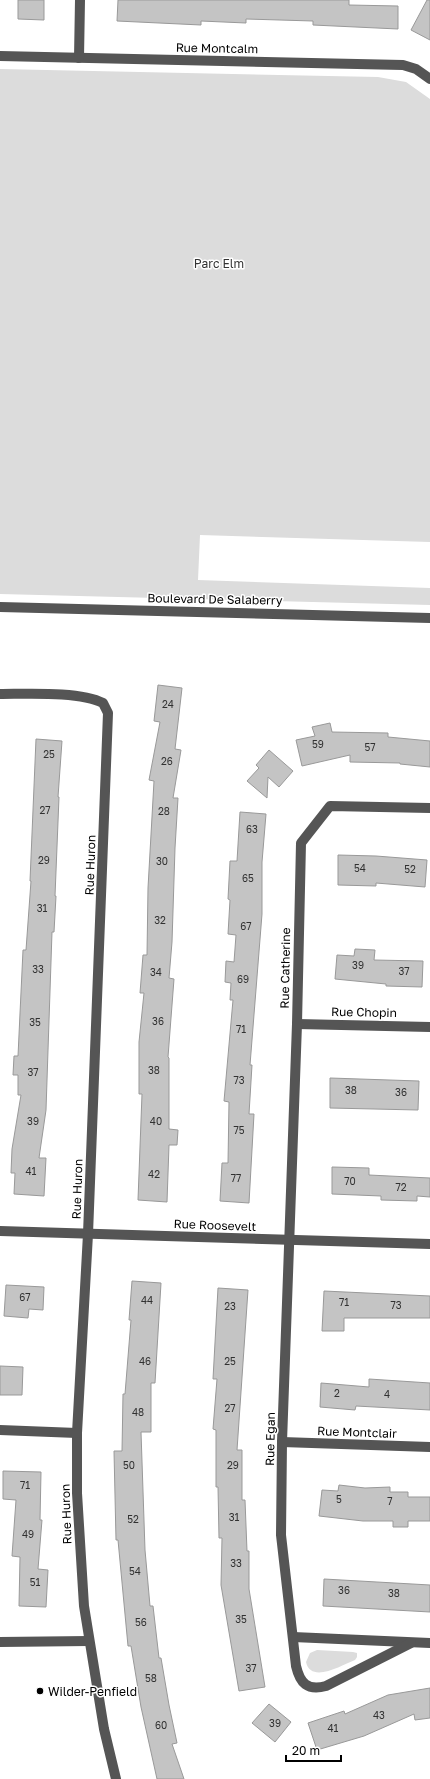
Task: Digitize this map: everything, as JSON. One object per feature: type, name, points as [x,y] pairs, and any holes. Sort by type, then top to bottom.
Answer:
[{"type":"street","points":[[79,58],[80,0]]},
{"type":"street","name":"Rue Montcalm","points":[[0,56],[403,65],[416,69],[430,79]]},
{"type":"street","name":"Boulevard De Salaberry","points":[[0,607],[430,618]]},
{"type":"street","name":"Rue Huron","points":[[0,694],[91,698],[103,703],[108,713],[88,1234],[77,1433],[77,1493],[84,1606],[104,1729],[116,1779]]},
{"type":"street","name":"Rue Catherine","points":[[289,1241],[297,1024],[301,843],[330,806],[430,808]]},
{"type":"street","name":"Rue Chopin","points":[[297,1024],[430,1027]]},
{"type":"street","name":"Rue Roosevelt","points":[[0,1231],[289,1241],[430,1244]]},
{"type":"street","name":"Rue Egan","points":[[289,1241],[282,1442],[281,1535],[292,1636],[299,1678],[306,1685],[316,1689],[326,1686],[411,1642]]},
{"type":"street","points":[[0,1430],[77,1433]]},
{"type":"street","name":"Rue Montclair","points":[[282,1442],[430,1448]]},
{"type":"street","points":[[292,1636],[430,1643]]},
{"type":"street","points":[[0,1642],[89,1641]]},
{"type":"green space","name":"Parc Elm","points":[[0,69],[378,77],[406,82],[430,99],[430,542],[200,535],[198,580],[430,588],[430,605],[0,594]]},
{"type":"green space","points":[[317,1650],[353,1652],[357,1653],[357,1657],[355,1660],[335,1669],[314,1672],[309,1668],[306,1662],[310,1653]]},
{"type":"building","points":[[18,0],[44,0],[44,20],[18,19]]},
{"type":"building","points":[[118,0],[349,0],[349,5],[398,6],[398,29],[313,25],[313,21],[246,19],[246,23],[201,21],[201,25],[117,21]]},
{"type":"building","points":[[427,0],[430,0],[430,40],[411,30]]},
{"type":"building","points":[[158,685],[182,688],[175,749],[181,750],[173,798],[178,798],[169,978],[174,979],[168,1057],[169,1129],[178,1130],[177,1145],[169,1145],[167,1202],[138,1200],[142,1094],[139,1094],[139,1042],[144,993],[140,993],[143,955],[147,955],[148,888],[154,781],[149,780],[160,722],[154,721]]},
{"type":"building","points":[[330,723],[332,732],[388,733],[388,737],[430,741],[430,767],[400,763],[350,762],[350,755],[302,766],[296,740],[315,736],[312,727]]},
{"type":"building","points":[[36,739],[62,741],[58,797],[56,896],[54,932],[52,932],[46,1110],[39,1158],[46,1158],[44,1196],[14,1194],[15,1173],[11,1173],[12,1149],[21,1095],[18,1095],[18,1075],[13,1075],[14,1056],[18,1056],[23,950],[26,950],[31,881]]},
{"type":"building","points":[[269,750],[293,771],[279,787],[268,777],[267,798],[247,781],[259,768],[256,765]]},
{"type":"building","points":[[240,812],[266,814],[262,862],[262,914],[250,1065],[252,1065],[249,1114],[254,1114],[249,1203],[220,1201],[222,1163],[228,1163],[229,1102],[224,1101],[233,1000],[230,1000],[231,983],[225,982],[226,961],[234,962],[236,935],[228,934],[230,900],[228,899],[230,861],[237,861]]},
{"type":"building","points":[[338,855],[427,860],[425,887],[376,883],[376,886],[338,885]]},
{"type":"building","points":[[355,949],[375,950],[374,960],[423,961],[422,987],[386,986],[386,984],[335,979],[337,955],[354,956]]},
{"type":"building","points":[[330,1078],[419,1081],[418,1110],[330,1108]]},
{"type":"building","points":[[332,1167],[369,1168],[369,1175],[430,1178],[430,1197],[417,1196],[417,1201],[381,1200],[381,1196],[332,1194]]},
{"type":"building","points":[[132,1281],[161,1283],[155,1383],[151,1383],[151,1432],[141,1432],[145,1550],[150,1606],[153,1606],[159,1658],[161,1658],[177,1743],[172,1744],[184,1779],[157,1779],[141,1707],[131,1646],[128,1646],[118,1540],[116,1540],[114,1451],[122,1451],[123,1394],[125,1394],[131,1320],[129,1320]]},
{"type":"building","points":[[6,1285],[44,1287],[43,1310],[29,1309],[28,1318],[4,1316]]},
{"type":"building","points":[[218,1288],[248,1290],[237,1450],[242,1450],[242,1500],[245,1500],[247,1551],[249,1551],[249,1589],[265,1687],[239,1691],[221,1585],[222,1538],[219,1538],[218,1487],[216,1487],[216,1430],[213,1429],[217,1379],[213,1379]]},
{"type":"building","points":[[324,1291],[430,1296],[430,1318],[344,1318],[344,1331],[322,1331]]},
{"type":"building","points":[[0,1366],[23,1367],[22,1395],[0,1395]]},
{"type":"building","points":[[369,1379],[430,1383],[430,1410],[356,1406],[355,1410],[320,1407],[321,1383],[369,1387]]},
{"type":"building","points":[[3,1471],[41,1472],[40,1520],[42,1520],[38,1569],[48,1570],[46,1607],[19,1606],[20,1557],[12,1556],[16,1500],[3,1499]]},
{"type":"building","points":[[339,1485],[365,1488],[390,1487],[390,1492],[408,1492],[408,1497],[430,1497],[430,1521],[408,1521],[408,1527],[393,1527],[393,1521],[363,1521],[319,1516],[322,1490],[338,1491]]},
{"type":"building","points":[[324,1579],[430,1585],[430,1612],[323,1606]]},
{"type":"building","points":[[430,1688],[430,1718],[415,1720],[414,1714],[364,1736],[317,1750],[308,1723],[344,1711],[345,1714],[388,1695]]},
{"type":"building","points":[[269,1704],[291,1722],[275,1742],[252,1723]]},
{"type":"place","name":"Wilder-Penfield","points":[[40,1691]]}]
